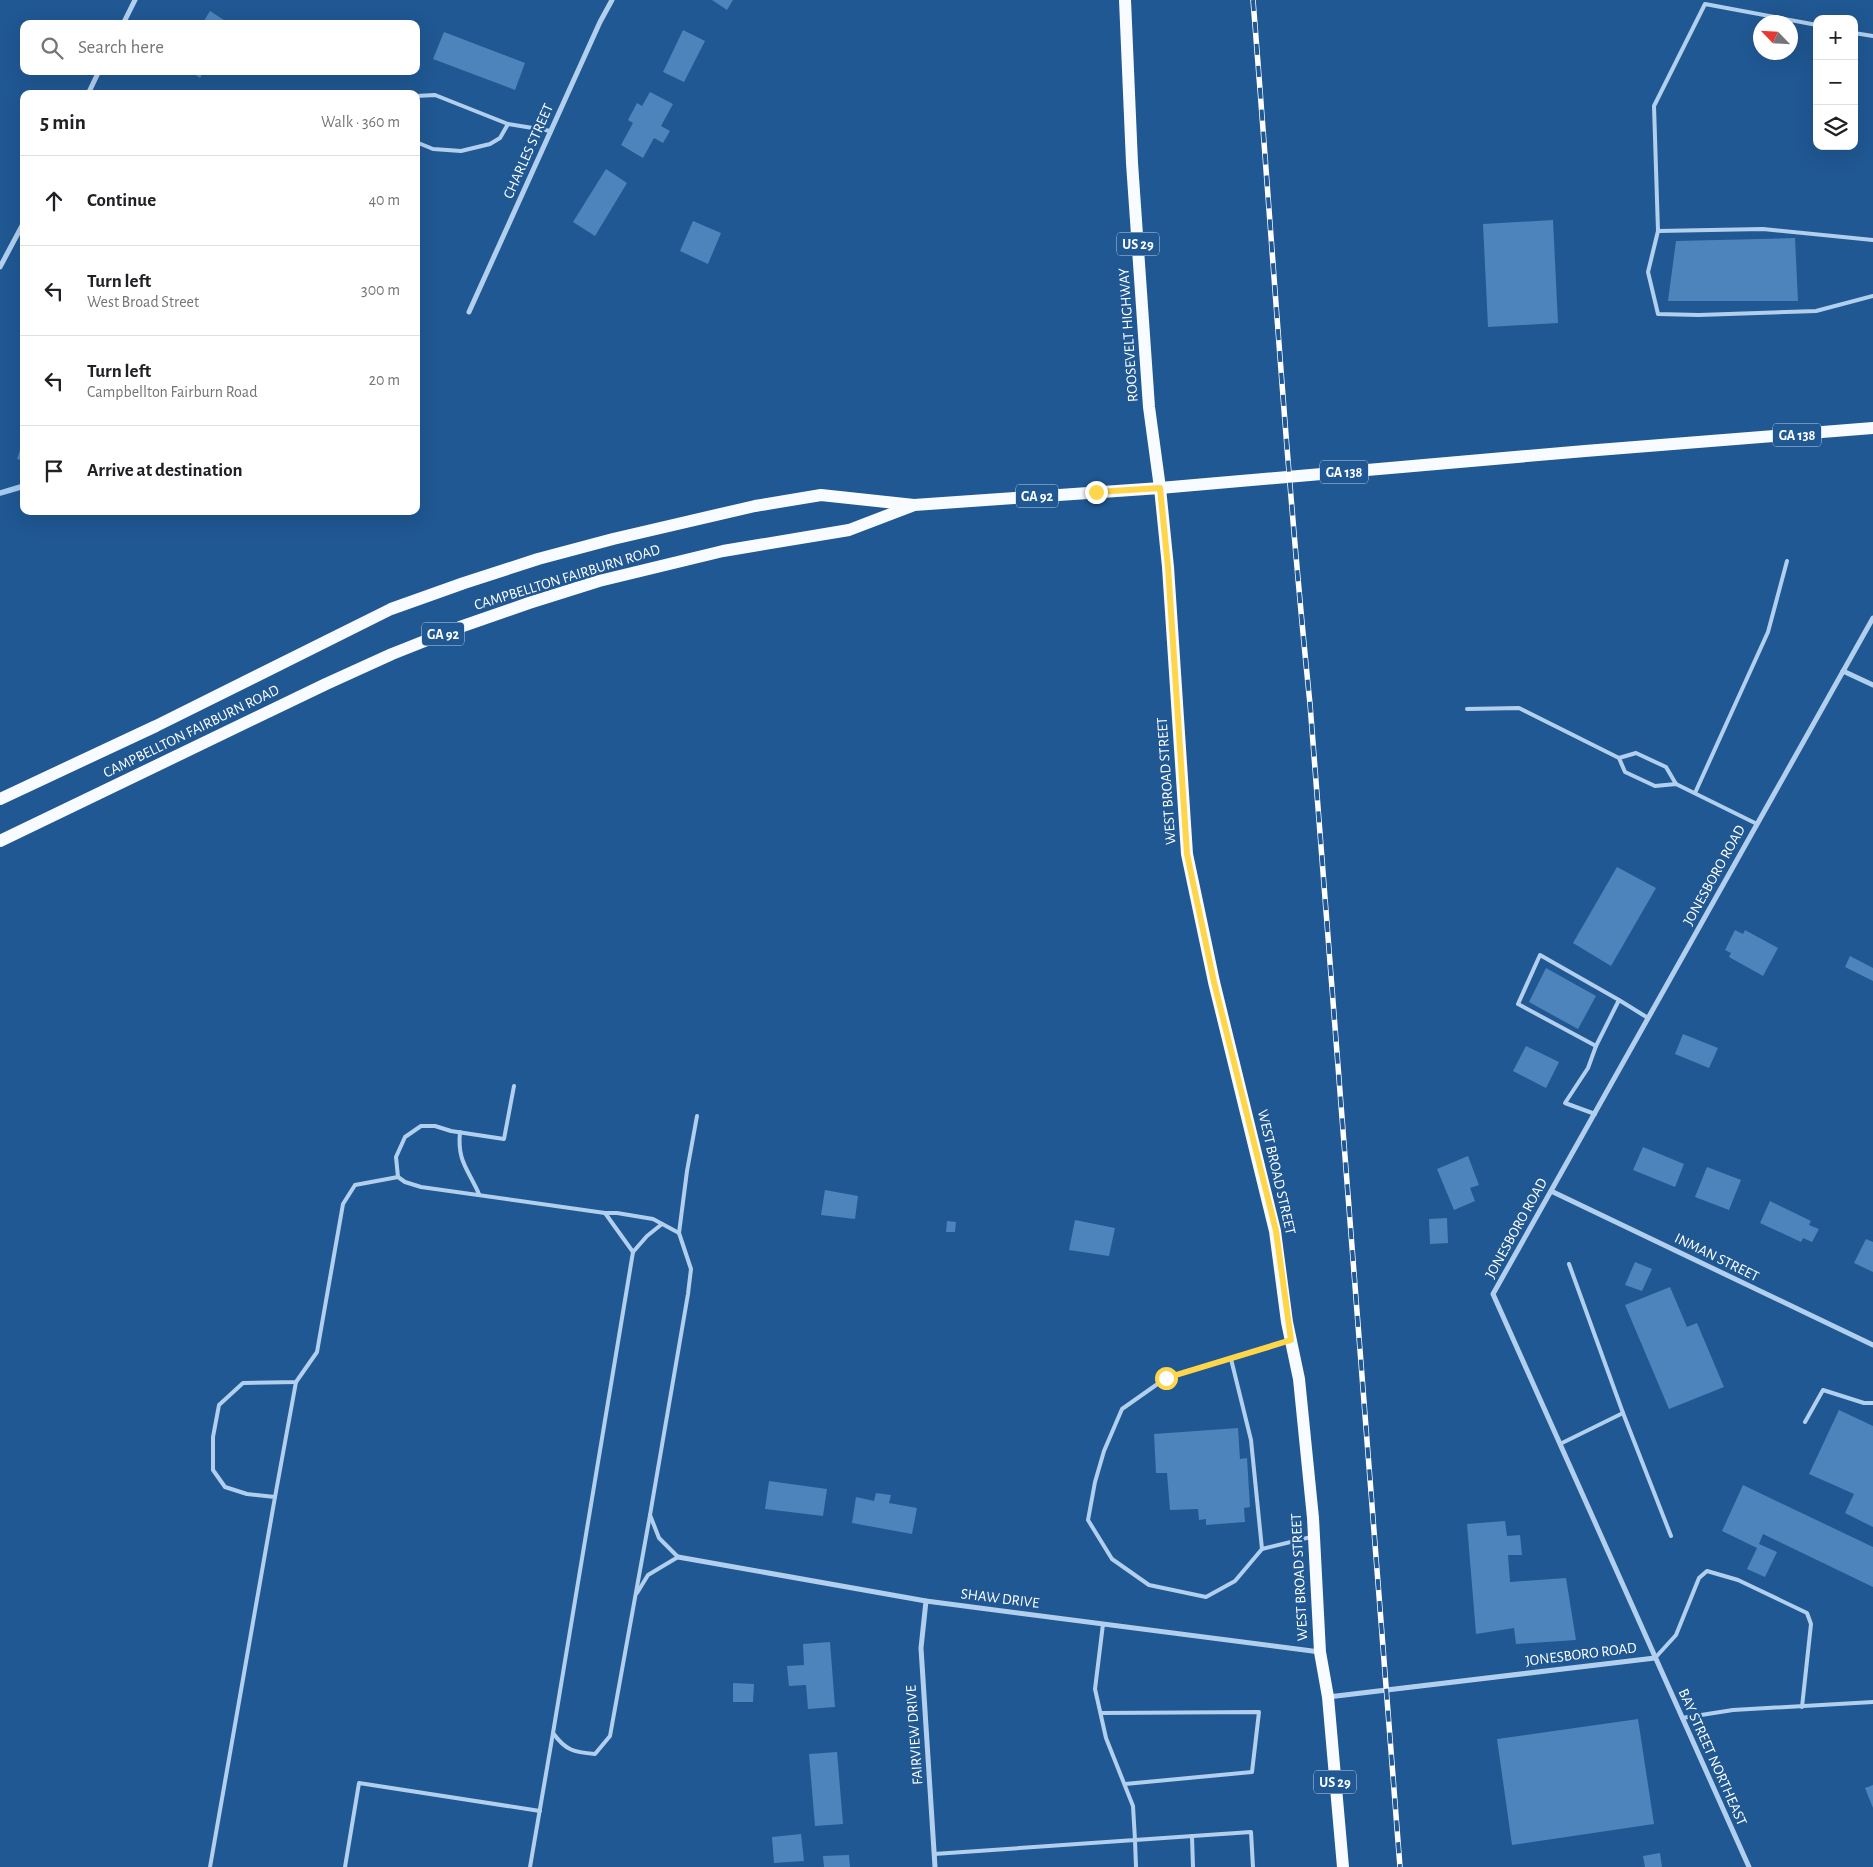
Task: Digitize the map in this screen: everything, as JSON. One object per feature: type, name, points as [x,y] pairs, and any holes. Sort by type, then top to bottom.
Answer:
[{"type":"main road","name":"ROOSEVELT HIGHWAY","points":[[1125,0],[1132,163],[1148,397],[1160,488]]},
{"type":"main road","name":"GA 138","points":[[1160,488],[1873,428]]},
{"type":"main road","name":"CAMPBELLTON FAIRBURN ROAD","points":[[0,799],[156,726],[391,610],[464,583],[538,559],[613,538],[689,520],[821,494],[914,505],[1160,488]]},
{"type":"main road","name":"WEST BROAD STREET","points":[[1160,488],[1168,567],[1187,854],[1214,982],[1276,1231],[1291,1340],[1299,1379],[1314,1537],[1320,1652],[1328,1697],[1343,1867]]},
{"type":"main road","name":"CAMPBELLTON FAIRBURN ROAD","points":[[0,840],[326,684],[392,654],[460,627],[599,581],[724,551],[849,530],[914,505]]},
{"type":"street","points":[[125,20],[135,0]]},
{"type":"street","name":"CHARLES STREET","points":[[469,312],[612,0]]},
{"type":"street","points":[[90,90],[97,75]]},
{"type":"street","points":[[0,267],[20,230]]},
{"type":"street","name":"JONESBORO ROAD","points":[[1328,1697],[1655,1658],[1493,1294],[1873,618]]},
{"type":"street","points":[[1843,671],[1873,686]]},
{"type":"street","name":"INMAN STREET","points":[[1551,1191],[1873,1345]]},
{"type":"street","name":"SHAW DRIVE","points":[[678,1557],[926,1601],[1320,1652]]},
{"type":"street","name":"FAIRVIEW DRIVE","points":[[926,1601],[920,1648],[935,1867]]},
{"type":"street","name":"BAY STREET NORTHEAST","points":[[1655,1658],[1748,1867]]},
{"type":"lane","points":[[1813,24],[1705,4],[1654,106],[1658,231],[1648,272],[1658,314],[1699,316],[1816,311],[1873,296]]},
{"type":"lane","points":[[1858,34],[1873,36]]},
{"type":"lane","points":[[420,96],[436,95],[508,124],[551,131]]},
{"type":"lane","points":[[420,144],[433,149],[460,151],[490,144],[500,138],[508,124]]},
{"type":"lane","points":[[1658,231],[1763,229],[1873,240]]},
{"type":"lane","points":[[1695,792],[1768,632],[1787,561]]},
{"type":"lane","points":[[1467,709],[1519,708],[1619,758],[1625,772],[1655,786],[1676,784],[1757,824]]},
{"type":"lane","points":[[1619,758],[1636,753],[1666,767],[1676,784]]},
{"type":"lane","points":[[1596,1046],[1518,1004],[1540,955],[1648,1018]]},
{"type":"lane","points":[[1595,1114],[1565,1103],[1588,1068],[1596,1046],[1618,1000]]},
{"type":"lane","points":[[398,1177],[396,1157],[405,1137],[420,1126],[435,1126],[460,1132],[504,1138],[514,1086]]},
{"type":"lane","points":[[553,1733],[561,1744],[574,1752],[595,1754],[610,1736],[688,1294],[691,1269],[679,1233],[696,1116]]},
{"type":"lane","points":[[460,1132],[458,1148],[463,1166],[479,1194]]},
{"type":"lane","points":[[210,1867],[296,1382],[316,1352],[342,1204],[355,1184],[398,1177],[405,1182],[421,1187],[653,1218],[679,1233]]},
{"type":"lane","points":[[605,1213],[634,1252]]},
{"type":"lane","points":[[530,1867],[634,1252],[647,1236],[662,1224]]},
{"type":"lane","points":[[1569,1264],[1623,1413],[1671,1536]]},
{"type":"lane","points":[[1291,1340],[1166,1378],[1122,1409],[1104,1451],[1094,1482],[1088,1520],[1112,1559],[1150,1585],[1206,1597],[1235,1581],[1262,1549],[1314,1537]]},
{"type":"lane","points":[[1231,1359],[1251,1440],[1262,1549]]},
{"type":"lane","points":[[275,1496],[247,1494],[225,1487],[213,1470],[213,1437],[219,1405],[243,1383],[296,1382]]},
{"type":"lane","points":[[1805,1422],[1823,1390],[1864,1403],[1873,1403]]},
{"type":"lane","points":[[1560,1444],[1623,1413]]},
{"type":"lane","points":[[636,1595],[648,1575],[678,1557],[659,1538],[650,1515]]},
{"type":"lane","points":[[1655,1658],[1676,1635],[1699,1578],[1707,1571],[1738,1580],[1806,1613],[1811,1624],[1802,1707]]},
{"type":"lane","points":[[1103,1624],[1095,1689],[1106,1738],[1133,1806],[1136,1867]]},
{"type":"lane","points":[[1682,1718],[1733,1710],[1873,1702]]},
{"type":"lane","points":[[1100,1713],[1259,1712],[1252,1772],[1125,1784]]},
{"type":"lane","points":[[345,1867],[358,1783],[540,1811]]},
{"type":"lane","points":[[934,1854],[1251,1832],[1253,1867]]},
{"type":"lane","points":[[1192,1836],[1193,1867]]},
{"type":"building","points":[[712,0],[733,0],[727,10]]},
{"type":"building","points":[[210,11],[224,20],[204,20]]},
{"type":"building","points":[[683,30],[705,41],[684,82],[663,72]]},
{"type":"building","points":[[444,32],[525,63],[515,90],[433,59]]},
{"type":"building","points":[[650,92],[673,104],[661,126],[670,131],[663,143],[654,138],[643,158],[621,145],[633,123],[628,120],[637,103],[642,106]]},
{"type":"building","points":[[606,169],[627,183],[595,236],[573,222]]},
{"type":"building","points":[[1553,220],[1558,323],[1488,327],[1483,224]]},
{"type":"building","points":[[693,221],[721,233],[708,264],[680,251]]},
{"type":"building","points":[[1795,238],[1798,301],[1668,301],[1676,241]]},
{"type":"building","points":[[1617,867],[1656,888],[1611,966],[1573,943]]},
{"type":"building","points":[[1735,930],[1743,934],[1745,930],[1778,948],[1763,976],[1729,957],[1731,953],[1725,950]]},
{"type":"building","points":[[1850,956],[1873,968],[1873,981],[1845,967]]},
{"type":"building","points":[[1546,968],[1596,996],[1578,1029],[1529,1002]]},
{"type":"building","points":[[1683,1034],[1718,1048],[1709,1068],[1675,1054]]},
{"type":"building","points":[[1526,1046],[1559,1062],[1546,1088],[1513,1071]]},
{"type":"building","points":[[1643,1147],[1684,1164],[1675,1187],[1633,1170]]},
{"type":"building","points":[[1468,1156],[1479,1185],[1470,1188],[1475,1201],[1454,1210],[1437,1169]]},
{"type":"building","points":[[1707,1167],[1741,1180],[1729,1210],[1695,1197]]},
{"type":"building","points":[[825,1190],[858,1196],[855,1219],[821,1215]]},
{"type":"building","points":[[1770,1201],[1811,1221],[1809,1225],[1819,1229],[1812,1242],[1803,1238],[1801,1242],[1760,1223]]},
{"type":"building","points":[[1447,1218],[1448,1243],[1430,1244],[1429,1219]]},
{"type":"building","points":[[1075,1220],[1115,1228],[1109,1256],[1069,1250]]},
{"type":"building","points":[[947,1221],[956,1222],[955,1232],[946,1232]]},
{"type":"building","points":[[1866,1239],[1873,1242],[1873,1272],[1854,1263]]},
{"type":"building","points":[[1635,1262],[1652,1269],[1642,1291],[1625,1285]]},
{"type":"building","points":[[1670,1287],[1687,1327],[1697,1323],[1724,1387],[1669,1409],[1625,1305]]},
{"type":"building","points":[[1839,1410],[1873,1426],[1873,1527],[1845,1513],[1854,1494],[1809,1474]]},
{"type":"building","points":[[1238,1428],[1240,1459],[1247,1458],[1250,1507],[1244,1508],[1245,1522],[1206,1525],[1206,1519],[1199,1520],[1198,1509],[1170,1510],[1167,1473],[1156,1473],[1154,1434]]},
{"type":"building","points":[[769,1481],[827,1489],[823,1516],[765,1509]]},
{"type":"building","points":[[1743,1485],[1873,1547],[1873,1587],[1763,1534],[1759,1544],[1777,1552],[1765,1577],[1747,1569],[1757,1548],[1722,1531]]},
{"type":"building","points":[[876,1493],[891,1495],[889,1503],[917,1508],[912,1534],[852,1523],[856,1497],[874,1501]]},
{"type":"building","points":[[1505,1521],[1507,1536],[1520,1535],[1522,1555],[1508,1555],[1510,1582],[1566,1578],[1576,1640],[1516,1644],[1514,1628],[1476,1634],[1467,1524]]},
{"type":"building","points":[[830,1642],[835,1707],[808,1709],[806,1685],[789,1686],[787,1666],[804,1665],[803,1644]]},
{"type":"building","points":[[733,1683],[754,1684],[753,1702],[733,1702]]},
{"type":"building","points":[[1638,1719],[1654,1824],[1512,1845],[1497,1739]]},
{"type":"building","points":[[837,1752],[843,1824],[815,1826],[809,1754]]},
{"type":"building","points":[[1873,1785],[1873,1808],[1865,1788]]},
{"type":"building","points":[[801,1834],[804,1861],[774,1863],[772,1837]]},
{"type":"building","points":[[1660,1853],[1662,1867],[1645,1867],[1643,1856]]},
{"type":"building","points":[[849,1855],[850,1867],[824,1867],[823,1856]]},
{"type":"waterway","points":[[0,493],[20,487]]},
{"type":"railway","points":[[1253,0],[1286,440],[1310,704],[1400,1867]]},
{"type":"route","points":[[1096,492],[1160,488],[1168,567],[1187,854],[1214,982],[1276,1231],[1287,1322],[1291,1340],[1166,1378]]}]
